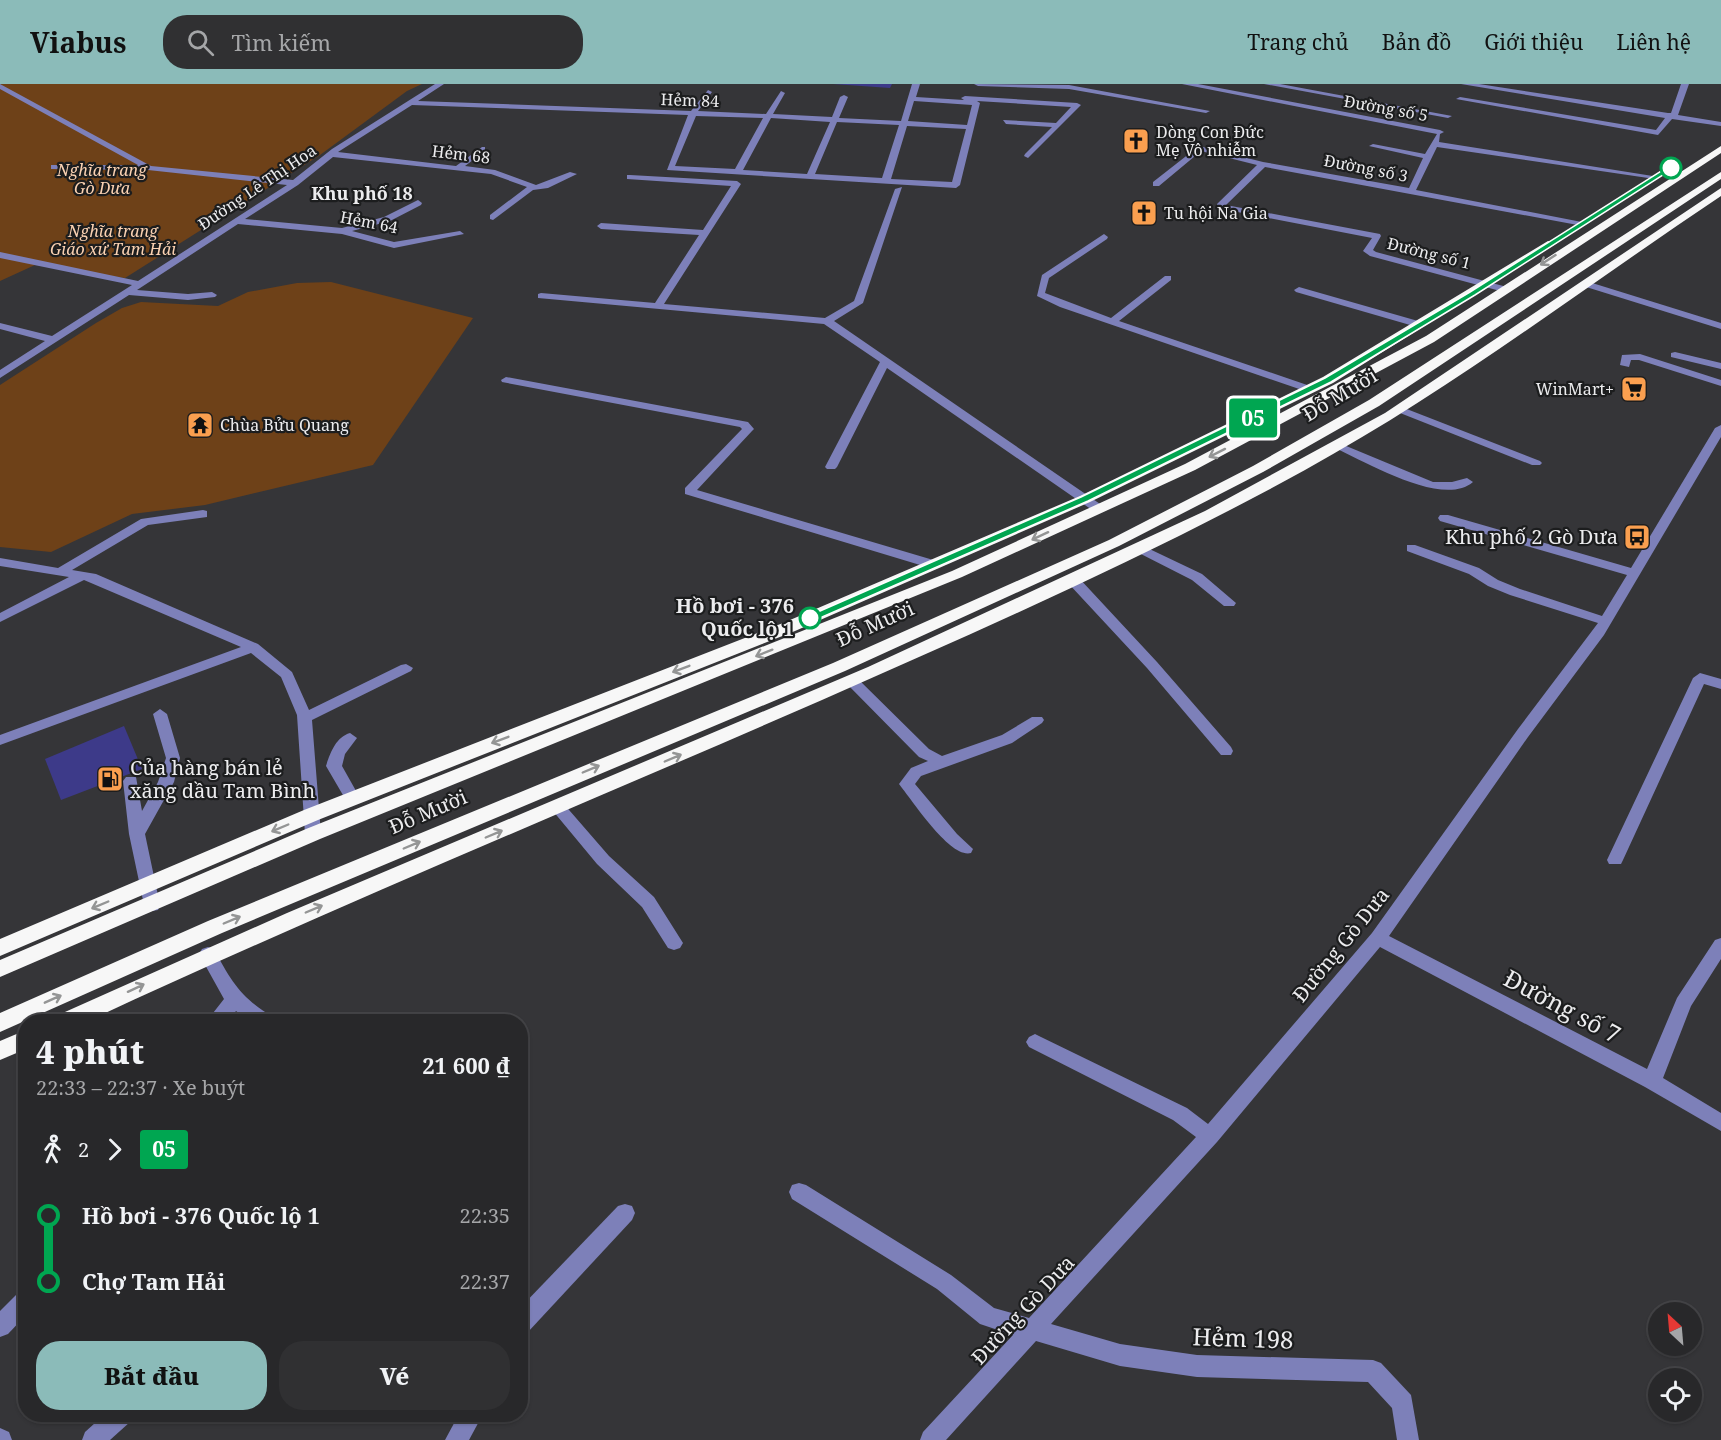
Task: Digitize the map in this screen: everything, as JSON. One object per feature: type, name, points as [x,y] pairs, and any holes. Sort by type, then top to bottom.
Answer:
[{"type":"highway","name":"Đỗ Mười","points":[[0,948],[352,798],[789,627],[1085,499],[1309,389],[1487,284],[1721,136]]},
{"type":"highway","name":"Đỗ Mười","points":[[0,969],[313,834],[957,574],[1191,467],[1380,368],[1430,339],[1721,149]]},
{"type":"highway","name":"Đỗ Mười","points":[[81,1014],[208,954],[852,681],[1139,549],[1339,446],[1399,410],[1586,284],[1644,234],[1721,175]]},
{"type":"highway","name":"Đỗ Mười","points":[[20,1014],[214,927],[839,667],[1114,543],[1338,425],[1644,234],[1721,191]]},
{"type":"highway","name":"Đỗ Mười","points":[[0,1023],[18,1015]]},
{"type":"highway","points":[[0,1051],[18,1043]]},
{"type":"street","name":"Đường Lê Thị Hoa","points":[[0,375],[295,183],[332,154],[440,84]]},
{"type":"street","points":[[886,180],[916,84]]},
{"type":"street","points":[[978,84],[1069,86],[1206,111]]},
{"type":"street","name":"Đường số 5","points":[[1186,84],[1440,132]]},
{"type":"street","points":[[1268,84],[1448,116]]},
{"type":"street","points":[[1411,192],[1466,84],[1721,124]]},
{"type":"street","points":[[1460,99],[1658,133],[1672,116],[1685,84]]},
{"type":"street","points":[[0,86],[149,168]]},
{"type":"street","points":[[1028,156],[1077,105],[1079,89]]},
{"type":"street","points":[[708,92],[693,113],[670,168],[956,185],[975,102],[911,96]]},
{"type":"street","points":[[737,173],[781,93]]},
{"type":"street","points":[[911,96],[1077,105]]},
{"type":"street","points":[[810,176],[844,97]]},
{"type":"street","name":"Hẻm 84","points":[[410,103],[768,116],[970,127]]},
{"type":"street","points":[[1006,122],[1058,125]]},
{"type":"street","points":[[1434,144],[1655,177]]},
{"type":"street","points":[[1373,146],[1428,157]]},
{"type":"street","name":"Đường số 3","points":[[1156,184],[1197,148],[1263,164],[1583,223]]},
{"type":"street","points":[[458,168],[482,149]]},
{"type":"street","name":"Hẻm 68","points":[[332,154],[492,172],[530,184],[533,188]]},
{"type":"street","name":"Đường số 1","points":[[1263,164],[1220,206],[1314,225],[1365,232],[1377,236],[1368,252],[1504,289]]},
{"type":"street","points":[[54,167],[149,168],[295,183]]},
{"type":"street","points":[[493,217],[533,188],[545,186],[573,174]]},
{"type":"street","points":[[630,177],[737,184],[658,306]]},
{"type":"street","points":[[827,321],[858,303],[899,189]]},
{"type":"street","points":[[342,231],[387,219],[418,203]]},
{"type":"street","name":"Hẻm 64","points":[[236,221],[342,231],[394,245],[460,234]]},
{"type":"street","points":[[601,226],[704,233]]},
{"type":"street","points":[[1104,237],[1045,277],[1040,294],[1112,322],[1309,389]]},
{"type":"street","points":[[0,255],[140,284]]},
{"type":"street","points":[[1112,322],[1168,278]]},
{"type":"street","points":[[1586,284],[1721,326]]},
{"type":"street","points":[[1299,290],[1421,324]]},
{"type":"street","points":[[128,292],[188,297],[212,295]]},
{"type":"street","points":[[541,296],[827,321],[1099,509]]},
{"type":"street","points":[[0,326],[54,340]]},
{"type":"street","points":[[1675,355],[1721,366]]},
{"type":"street","points":[[1625,365],[1626,357],[1640,357],[1721,383]]},
{"type":"street","points":[[831,467],[885,362]]},
{"type":"street","points":[[506,380],[744,424],[749,427],[748,429],[689,492],[935,565]]},
{"type":"street","points":[[1399,410],[1536,463]]},
{"type":"street","name":"Đường Gò Dưa","points":[[931,1440],[1034,1331],[1210,1136],[1378,938],[1605,621],[1720,432]]},
{"type":"street","points":[[1339,446],[1431,486],[1452,486],[1467,482]]},
{"type":"street","points":[[58,573],[146,522],[203,514]]},
{"type":"street","points":[[1444,518],[1633,573]]},
{"type":"street","points":[[1411,548],[1474,571],[1515,592],[1605,621]]},
{"type":"street","points":[[1139,549],[1197,577],[1229,603]]},
{"type":"street","points":[[0,562],[91,577],[254,647],[287,675],[304,718],[313,834]]},
{"type":"street","points":[[0,618],[81,576]]},
{"type":"street","points":[[1073,580],[1160,674],[1226,751]]},
{"type":"street","points":[[0,740],[254,647]]},
{"type":"street","points":[[304,718],[406,668]]},
{"type":"street","points":[[1615,860],[1700,678],[1721,684]]},
{"type":"street","points":[[852,681],[924,753],[941,762]]},
{"type":"street","points":[[137,834],[166,782],[173,758],[160,714]]},
{"type":"street","points":[[965,849],[951,838],[907,784],[915,772],[1007,739],[1037,720]]},
{"type":"street","points":[[350,738],[338,753],[334,766],[352,798]]},
{"type":"street","points":[[131,781],[137,834],[152,905]]},
{"type":"street","points":[[558,807],[603,860],[648,902],[674,943]]},
{"type":"street","name":"Đường số 7","points":[[1378,938],[1652,1082],[1721,1123]]},
{"type":"street","points":[[1652,1082],[1683,1003],[1721,945]]},
{"type":"street","points":[[208,954],[234,1001],[252,1014]]},
{"type":"street","points":[[222,1014],[234,1001]]},
{"type":"street","points":[[1035,1042],[1180,1114],[1210,1136]]},
{"type":"street","name":"Hẻm 198","points":[[799,1192],[944,1282],[988,1317],[1120,1355],[1197,1366],[1374,1371],[1403,1403],[1408,1440]]},
{"type":"street","points":[[528,1315],[624,1213]]},
{"type":"street","points":[[0,1326],[18,1307]]},
{"type":"street","points":[[93,1440],[113,1422]]},
{"type":"street","points":[[456,1440],[467,1422]]},
{"type":"green space","name":"Nghĩa trang Gò Dưa","points":[[0,84],[422,84],[407,91],[320,155],[125,278],[35,265],[0,281]]},
{"type":"green space","name":"Chùa Bửu Quang","points":[[331,282],[473,318],[373,465],[205,505],[132,514],[51,552],[0,547],[0,385],[96,323],[122,308],[141,302],[218,306],[248,292],[297,283]]},
{"type":"building","points":[[833,84],[892,84],[890,88]]},
{"type":"building","points":[[124,726],[142,769],[61,800],[45,759]]},
{"type":"bus line","name":"05","points":[[810,618],[1085,499],[1328,380],[1473,294],[1671,168]]},
{"type":"place","name":"Dòng Con Đức Mẹ Vô nhiễm","points":[[1136,141]]},
{"type":"place","name":"Tu hội Na Gia","points":[[1144,213]]},
{"type":"place","name":"WinMart+","points":[[1634,389]]},
{"type":"place","name":"Chùa Bửu Quang","points":[[200,425]]},
{"type":"place","name":"Khu phố 2 Gò Dưa","points":[[1637,537]]},
{"type":"place","name":"Hồ bơi - 376 Quốc lộ 1","points":[[810,618]]},
{"type":"place","name":"Của hàng bán lẻ xăng dầu Tam Bình","points":[[110,779]]},
{"type":"district","name":"Khu phố 18","points":[[362,194]]},
{"type":"park label","name":"Nghĩa trang Giáo xứ Tam Hải","points":[[113,240]]}]
